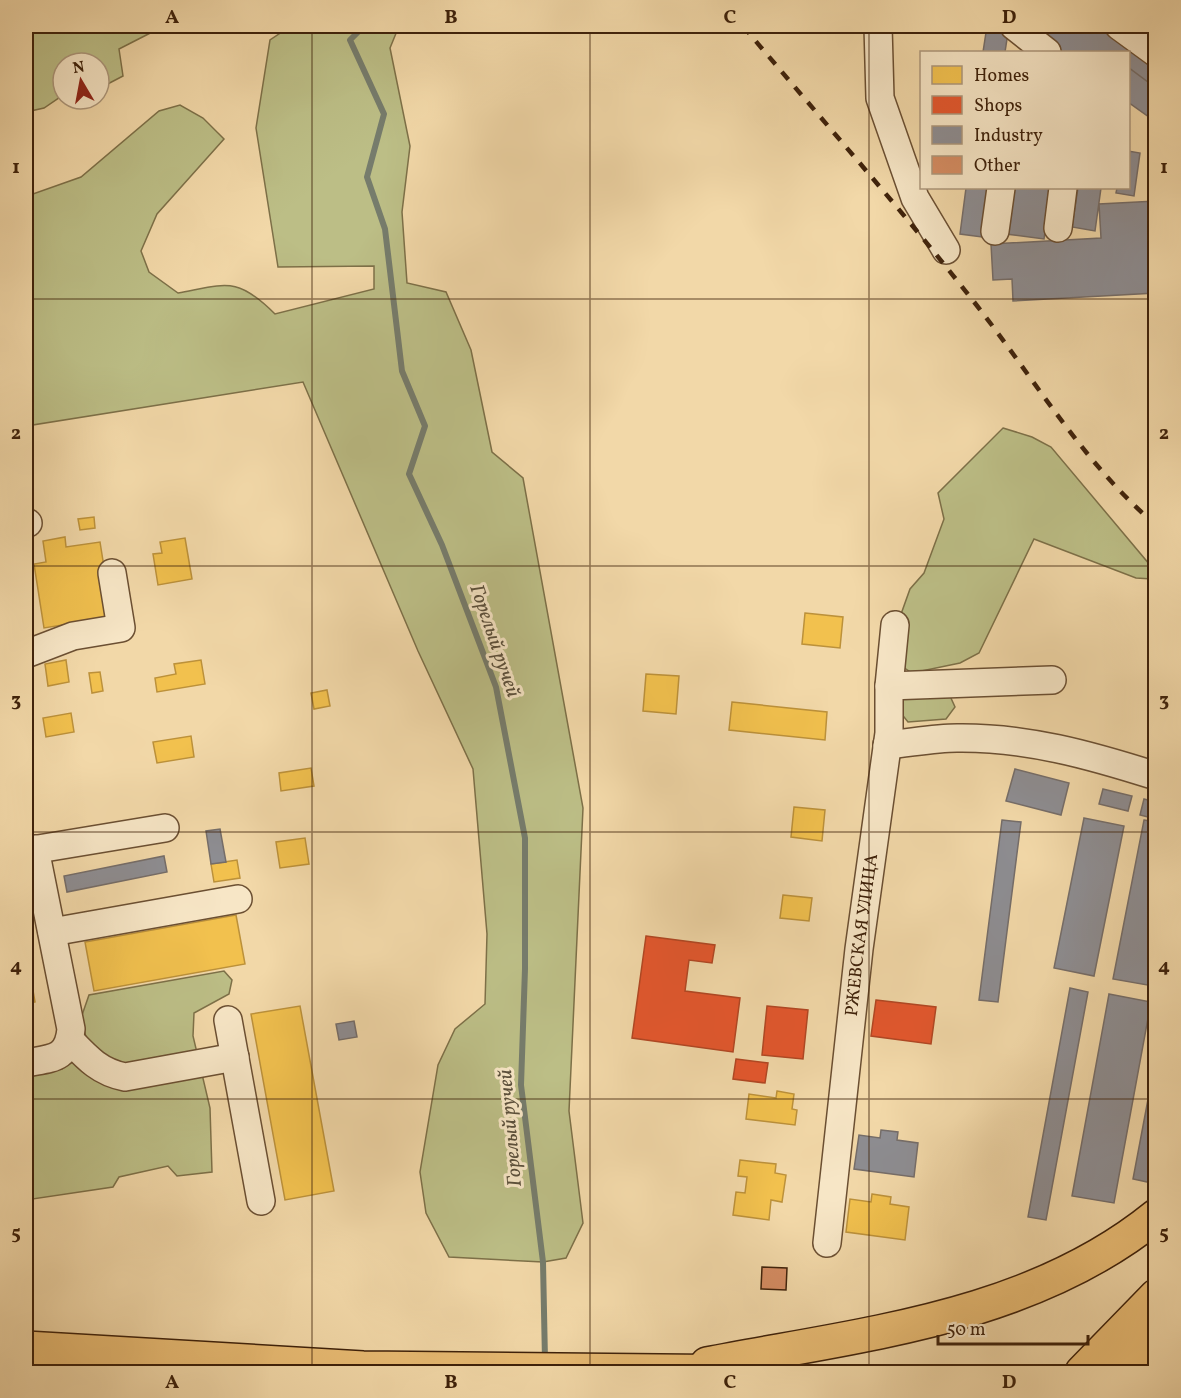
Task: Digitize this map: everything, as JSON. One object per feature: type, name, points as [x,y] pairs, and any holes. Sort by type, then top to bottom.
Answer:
[{"type":"main road","points":[[670,1371],[965,1313],[1023,1292],[1086,1262],[1153,1218]]},
{"type":"main road","points":[[1082,1372],[1155,1296]]},
{"type":"main road","points":[[1124,1372],[1155,1337]]},
{"type":"main road","points":[[26,1348],[249,1362],[399,1367],[762,1372]]},
{"type":"street","points":[[878,26],[880,98],[915,198],[946,250]]},
{"type":"street","points":[[1119,26],[1155,53]]},
{"type":"street","points":[[1017,36],[1045,51]]},
{"type":"street","points":[[995,231],[1000,189]]},
{"type":"street","points":[[1058,228],[1063,189]]},
{"type":"street","points":[[26,654],[73,636],[121,628],[112,573]]},
{"type":"street","name":"РЖЕВСКАЯ УЛИЦА","points":[[827,1243],[859,949],[887,745],[889,686],[895,625]]},
{"type":"street","points":[[889,686],[1052,680]]},
{"type":"street","points":[[887,745],[955,738],[1009,740],[1078,751],[1155,776]]},
{"type":"street","points":[[26,1063],[54,1058],[64,1052],[70,1041],[71,1029],[52,932],[30,850],[165,828]]},
{"type":"street","points":[[52,932],[238,899]]},
{"type":"street","points":[[228,1020],[261,1202]]},
{"type":"street","points":[[70,1041],[94,1066],[109,1074],[125,1077],[235,1057]]},
{"type":"green space","points":[[38,26],[164,26],[119,49],[123,76],[111,82],[111,51],[51,51],[51,103],[44,108],[26,112],[26,45]]},
{"type":"green space","points":[[291,26],[399,26],[390,48],[410,146],[402,212],[407,283],[446,292],[471,350],[492,452],[523,478],[583,808],[569,1111],[583,1223],[566,1258],[543,1262],[449,1257],[426,1213],[420,1172],[438,1065],[455,1029],[485,1004],[487,934],[473,769],[418,651],[303,382],[26,426],[26,193],[33,194],[81,177],[159,111],[180,105],[203,118],[224,139],[157,214],[141,251],[149,272],[178,293],[220,286],[241,288],[251,293],[275,314],[374,289],[374,266],[278,267],[256,128],[270,40]]},
{"type":"green space","points":[[1003,428],[1032,437],[1051,447],[1155,571],[1152,579],[1136,578],[1034,539],[979,653],[960,663],[912,673],[900,665],[900,617],[910,589],[924,573],[944,519],[938,493]]},
{"type":"green space","points":[[950,696],[955,707],[946,719],[908,722],[900,712],[899,698]]},
{"type":"green space","points":[[224,971],[232,980],[229,994],[194,1013],[193,1036],[210,1108],[212,1172],[177,1176],[168,1166],[119,1177],[113,1187],[26,1200],[26,1072],[54,1067],[62,1069],[78,1058],[87,1041],[81,1018],[89,995]]},
{"type":"building: Homes","points":[[94,517],[95,528],[80,530],[78,519]]},
{"type":"building: Homes","points":[[65,537],[66,547],[100,542],[112,617],[44,628],[34,564],[46,562],[43,541]]},
{"type":"building: Homes","points":[[185,538],[192,579],[158,585],[153,554],[162,553],[160,542]]},
{"type":"building: Homes","points":[[805,613],[843,617],[840,648],[802,644]]},
{"type":"building: Homes","points":[[66,660],[69,682],[48,686],[45,664]]},
{"type":"building: Homes","points":[[201,660],[205,684],[157,692],[155,678],[176,674],[174,664]]},
{"type":"building: Homes","points":[[100,672],[103,691],[92,693],[89,673]]},
{"type":"building: Homes","points":[[646,674],[679,676],[676,714],[643,711]]},
{"type":"building: Homes","points":[[327,690],[330,706],[314,709],[311,693]]},
{"type":"building: Homes","points":[[732,702],[827,712],[825,740],[729,730]]},
{"type":"building: Homes","points":[[71,713],[74,732],[46,737],[43,718]]},
{"type":"building: Homes","points":[[191,736],[194,757],[157,763],[153,742]]},
{"type":"building: Homes","points":[[311,768],[314,786],[281,791],[279,773]]},
{"type":"building: Homes","points":[[794,807],[825,810],[822,841],[791,837]]},
{"type":"building: Homes","points":[[305,838],[309,864],[280,868],[276,842]]},
{"type":"building: Homes","points":[[237,860],[240,878],[214,882],[211,864]]},
{"type":"building: Homes","points":[[783,895],[812,898],[809,921],[780,918]]},
{"type":"building: Homes","points":[[236,915],[245,964],[94,991],[85,942]]},
{"type":"building: Homes","points":[[26,951],[35,1002],[26,1004]]},
{"type":"building: Homes","points":[[300,1006],[334,1191],[285,1200],[251,1014]]},
{"type":"building: Homes","points":[[777,1091],[794,1094],[792,1109],[797,1110],[795,1125],[746,1119],[749,1094],[776,1098]]},
{"type":"building: Homes","points":[[740,1160],[776,1164],[775,1173],[786,1175],[782,1202],[771,1200],[769,1220],[733,1215],[736,1192],[745,1193],[747,1177],[738,1176]]},
{"type":"building: Homes","points":[[872,1194],[891,1197],[890,1204],[909,1207],[905,1240],[846,1232],[850,1199],[871,1202]]},
{"type":"building: Shops","points":[[646,936],[715,945],[712,963],[689,960],[685,991],[740,998],[733,1052],[632,1038]]},
{"type":"building: Shops","points":[[876,1000],[936,1007],[931,1044],[871,1036]]},
{"type":"building: Shops","points":[[767,1006],[808,1010],[803,1059],[762,1055]]},
{"type":"building: Shops","points":[[736,1059],[768,1063],[765,1083],[733,1079]]},
{"type":"building: Industry","points":[[987,26],[1009,26],[1005,51],[983,51]]},
{"type":"building: Industry","points":[[1027,26],[1099,26],[1156,68],[1156,88],[1130,68],[1130,51],[1062,51]]},
{"type":"building: Industry","points":[[1135,26],[1156,26],[1156,41]]},
{"type":"building: Industry","points":[[1130,68],[1156,88],[1156,122],[1130,103]]},
{"type":"building: Industry","points":[[1130,151],[1140,153],[1134,196],[1116,193],[1117,189],[1130,189]]},
{"type":"building: Industry","points":[[966,189],[988,189],[982,237],[960,234]]},
{"type":"building: Industry","points":[[1012,189],[1051,189],[1044,239],[1006,234]]},
{"type":"building: Industry","points":[[1078,189],[1101,189],[1095,231],[1072,227]]},
{"type":"building: Industry","points":[[1156,201],[1156,293],[1013,301],[1012,279],[993,280],[991,244],[1101,238],[1099,204]]},
{"type":"building: Industry","points":[[1015,769],[1069,783],[1061,815],[1006,801]]},
{"type":"building: Industry","points":[[1103,789],[1132,796],[1128,811],[1099,804]]},
{"type":"building: Industry","points":[[1144,799],[1156,802],[1156,819],[1140,815]]},
{"type":"building: Industry","points":[[1084,818],[1124,826],[1094,976],[1054,968]]},
{"type":"building: Industry","points":[[1002,820],[1021,822],[998,1002],[979,1000]]},
{"type":"building: Industry","points":[[1144,820],[1156,822],[1156,972],[1153,986],[1113,979]]},
{"type":"building: Industry","points":[[220,829],[226,862],[211,864],[206,831]]},
{"type":"building: Industry","points":[[164,856],[167,872],[67,892],[64,876]]},
{"type":"building: Industry","points":[[1070,988],[1088,992],[1046,1220],[1028,1217]]},
{"type":"building: Industry","points":[[1109,994],[1151,1002],[1114,1203],[1072,1196]]},
{"type":"building: Industry","points":[[354,1021],[357,1037],[339,1040],[336,1024]]},
{"type":"building: Industry","points":[[1156,1057],[1156,1169],[1152,1183],[1133,1179]]},
{"type":"building: Industry","points":[[881,1130],[898,1132],[897,1140],[918,1143],[914,1177],[854,1169],[859,1135],[880,1138]]},
{"type":"building: Other","points":[[762,1267],[787,1268],[786,1290],[761,1289]]},
{"type":"waterway","name":"Горелый ручей","points":[[364,26],[350,40],[384,114],[367,177],[385,229],[402,371],[425,426],[409,474],[442,545],[496,687],[525,838],[525,969],[521,1085],[543,1262],[545,1360]]},
{"type":"railway","points":[[743,26],[950,271],[1106,476],[1156,525]]}]
